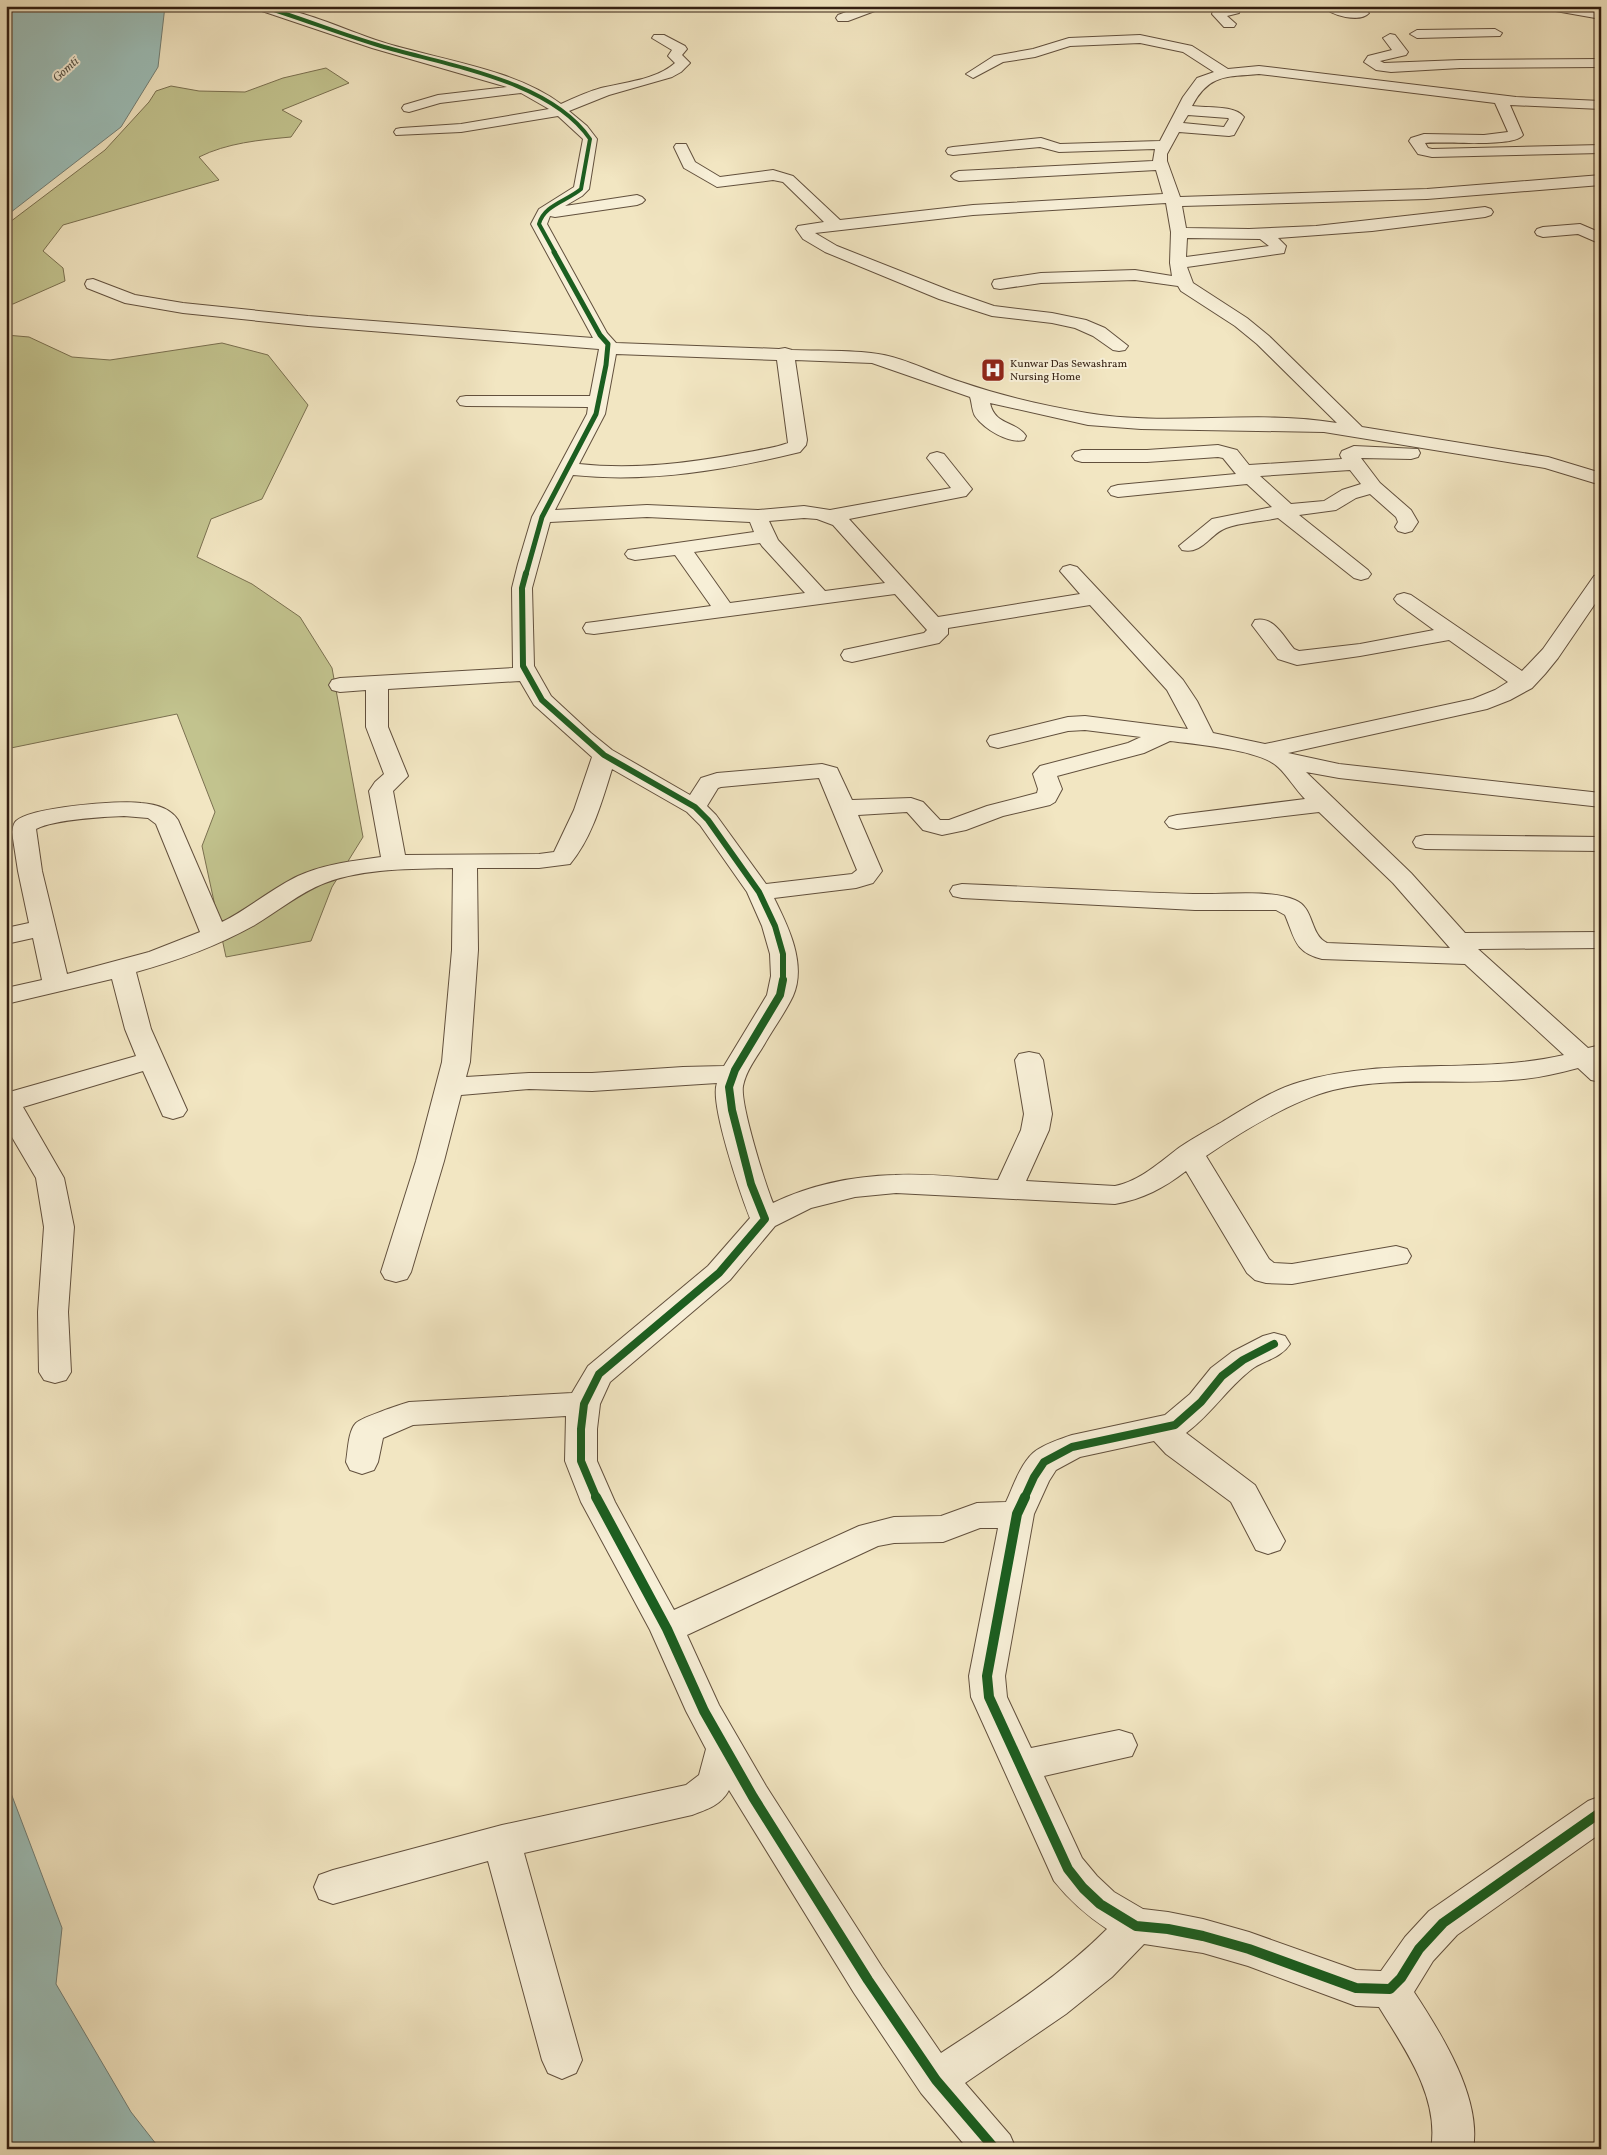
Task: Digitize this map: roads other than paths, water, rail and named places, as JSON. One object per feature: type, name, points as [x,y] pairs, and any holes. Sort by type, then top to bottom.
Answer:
[{"type":"street","points":[[261,6],[536,93],[561,110],[586,132],[590,143],[585,160],[582,189],[571,198],[543,213],[539,224],[607,346],[606,365],[596,414],[542,517],[522,588],[523,666],[542,700],[604,755],[695,807],[708,820],[759,892],[774,926],[783,954],[784,976],[780,995],[734,1074],[730,1087],[732,1110],[751,1184],[765,1219]]},
{"type":"street","points":[[842,18],[875,6]]},
{"type":"street","points":[[1229,24],[1219,14],[1234,10],[1232,6]]},
{"type":"street","points":[[1329,6],[1339,13],[1363,13]]},
{"type":"street","points":[[1550,6],[1601,15]]},
{"type":"street","points":[[1598,6],[1601,10]]},
{"type":"street","points":[[1481,20],[1522,64]]},
{"type":"street","points":[[1432,24],[1442,34]]},
{"type":"street","points":[[1417,34],[1442,34],[1502,41]]},
{"type":"street","points":[[401,132],[461,128],[561,110],[603,92],[659,77],[676,70],[683,63],[675,56],[680,49],[659,38]]},
{"type":"street","points":[[1390,38],[1401,52],[1373,59],[1371,62],[1390,68],[1442,65],[1601,63]]},
{"type":"street","points":[[973,74],[999,59],[1035,53],[1069,42],[1140,39],[1187,48],[1225,73]]},
{"type":"street","points":[[1355,430],[1263,340],[1241,322],[1182,282],[1178,272],[1179,233],[1172,200],[1161,165],[1160,154],[1193,92],[1202,81],[1225,73],[1248,70],[1270,71],[1501,99],[1594,104]]},
{"type":"street","points":[[409,108],[438,99],[524,89]]},
{"type":"street","points":[[1574,91],[1594,104]]},
{"type":"street","points":[[1501,99],[1515,136],[1484,139],[1424,138],[1416,141],[1423,151],[1429,153],[1471,152],[1565,161],[1601,158]]},
{"type":"street","points":[[1174,127],[1229,132],[1237,117],[1231,114],[1184,110]]},
{"type":"street","points":[[953,151],[1041,142],[1059,148],[1121,144],[1164,145]]},
{"type":"street","points":[[681,147],[689,165],[716,182],[772,175],[788,179],[836,224]]},
{"type":"street","points":[[1565,161],[1601,149]]},
{"type":"street","points":[[1470,191],[1455,172],[1453,164],[1476,161],[1471,152]]},
{"type":"street","points":[[1565,161],[1580,189]]},
{"type":"street","points":[[958,176],[1161,165]]},
{"type":"street","points":[[1580,189],[1601,180]]},
{"type":"street","points":[[1119,346],[1099,332],[1080,324],[1052,318],[992,311],[960,301],[831,249],[810,236],[804,229],[836,224],[1041,204],[1580,189],[1601,195]]},
{"type":"street","points":[[543,213],[637,200]]},
{"type":"street","points":[[1179,233],[1263,234],[1390,224],[1485,212]]},
{"type":"street","points":[[1543,232],[1601,222]]},
{"type":"street","points":[[1575,228],[1601,239]]},
{"type":"street","points":[[1230,234],[1244,255]]},
{"type":"street","points":[[1178,262],[1274,252],[1279,249],[1263,234]]},
{"type":"street","points":[[1000,284],[1041,278],[1135,276],[1182,282]]},
{"type":"street","points":[[93,284],[145,302],[308,322],[683,352],[785,353],[858,357],[888,362],[979,394],[1059,413],[1113,422],[1293,424],[1355,430],[1548,463],[1601,479]]},
{"type":"street","points":[[567,469],[610,473],[653,471],[713,463],[793,448],[797,445],[798,440],[785,353]]},
{"type":"street","points":[[979,394],[982,414],[994,424],[1017,436]]},
{"type":"street","points":[[466,401],[599,402]]},
{"type":"street","points":[[1406,527],[1408,522],[1404,514],[1373,487],[1350,455],[1354,452],[1411,453],[1467,448]]},
{"type":"street","points":[[1082,456],[1147,456],[1223,451],[1230,454],[1248,475],[1283,507],[1281,511]]},
{"type":"street","points":[[542,517],[670,511],[758,516],[804,512],[831,516],[962,490],[936,458]]},
{"type":"street","points":[[1118,491],[1355,464]]},
{"type":"street","points":[[1189,546],[1219,523],[1281,511],[1328,506],[1346,495],[1373,487]]},
{"type":"street","points":[[1281,511],[1361,574]]},
{"type":"street","points":[[758,516],[769,542],[821,599]]},
{"type":"street","points":[[831,516],[840,521],[938,629],[937,634],[931,638],[852,655]]},
{"type":"street","points":[[635,554],[766,536]]},
{"type":"street","points":[[681,548],[725,610]]},
{"type":"street","points":[[1070,571],[1175,685],[1186,700],[1204,738]]},
{"type":"street","points":[[1275,756],[1499,698],[1524,683],[1548,658],[1601,580]]},
{"type":"street","points":[[594,628],[821,599],[899,587]]},
{"type":"street","points":[[933,624],[1094,598]]},
{"type":"street","points":[[1404,599],[1524,683]]},
{"type":"street","points":[[1263,625],[1286,654],[1297,658],[1360,650],[1452,633]]},
{"type":"street","points":[[340,685],[527,674]]},
{"type":"street","points":[[376,683],[377,727],[396,776],[381,791],[394,864]]},
{"type":"street","points":[[998,741],[1068,724],[1085,723],[1204,738],[1339,771],[1601,800]]},
{"type":"street","points":[[844,808],[911,805],[917,807],[930,825],[937,828],[954,826],[994,811],[1048,797],[1050,789],[1045,774],[1048,771],[1136,748],[1168,733]]},
{"type":"street","points":[[6,996],[157,957],[248,918],[300,883],[330,873],[360,867],[394,864],[561,859],[566,856],[596,787],[604,755]]},
{"type":"street","points":[[1275,756],[1402,878],[1464,949],[1595,1062]]},
{"type":"street","points":[[695,807],[709,783],[717,780],[822,771],[829,773],[870,871],[864,878],[856,881],[759,892]]},
{"type":"street","points":[[1177,822],[1324,804]]},
{"type":"street","points":[[56,984],[30,871],[24,832],[25,826],[36,820],[110,809],[132,809],[161,814],[166,820],[214,934]]},
{"type":"street","points":[[1425,842],[1601,844]]},
{"type":"street","points":[[396,1272],[430,1161],[456,1062],[465,950],[465,862]]},
{"type":"street","points":[[962,891],[1195,902],[1279,902],[1290,905],[1296,911],[1305,940],[1322,951],[1464,949],[1601,940]]},
{"type":"street","points":[[6,936],[43,928]]},
{"type":"street","points":[[122,967],[138,1029],[173,1110]]},
{"type":"street","points":[[55,1372],[53,1312],[59,1227],[50,1178],[7,1103],[152,1060]]},
{"type":"street","points":[[1008,1189],[1035,1130],[1038,1114],[1029,1060]]},
{"type":"street","points":[[995,2149],[936,2080],[868,1980],[806,1883],[704,1711],[667,1629],[598,1502],[581,1462],[581,1429],[584,1404],[589,1391],[599,1374],[719,1273],[765,1219],[802,1201],[855,1188],[896,1184],[1125,1194],[1136,1191],[1166,1173],[1190,1153],[1279,1100],[1325,1083],[1360,1077],[1512,1072],[1595,1062]]},
{"type":"street","points":[[450,1087],[529,1082],[600,1082],[683,1075],[734,1074]]},
{"type":"street","points":[[1190,1153],[1258,1266],[1266,1272],[1292,1274],[1396,1256]]},
{"type":"street","points":[[1274,1344],[1242,1360],[1222,1376],[1183,1420],[1175,1425],[1072,1448],[1054,1455],[1044,1462],[1034,1477],[1017,1514],[987,1676],[989,1697],[1068,1868],[1083,1888],[1100,1904],[1136,1926],[1168,1929],[1203,1936],[1249,1949],[1356,1988],[1390,1989],[1402,1978],[1419,1949],[1443,1923],[1601,1812]]},
{"type":"street","points":[[362,1462],[368,1431],[409,1414],[584,1404]]},
{"type":"street","points":[[1162,1429],[1178,1446],[1243,1494],[1268,1541]]},
{"type":"street","points":[[667,1629],[871,1535],[894,1530],[943,1529],[977,1516],[1017,1514]]},
{"type":"street","points":[[1020,1766],[1119,1744]]},
{"type":"street","points":[[333,1887],[502,1841],[646,1810],[706,1794],[714,1785],[725,1748]]},
{"type":"street","points":[[502,1841],[562,2060]]},
{"type":"street","points":[[936,2080],[1052,2001],[1098,1964],[1136,1926]]},
{"type":"street","points":[[1390,1989],[1428,2050],[1449,2104],[1455,2140],[1452,2149]]},
{"type":"water","name":"Gomtī","points":[[6,6],[165,6],[158,67],[121,127],[6,216]]},
{"type":"water","points":[[6,1780],[62,1928],[56,1984],[131,2112],[160,2149],[6,2149]]},
{"type":"place","name":"Kunwar Das Sewashram Nursing Home","points":[[993,370]]}]
